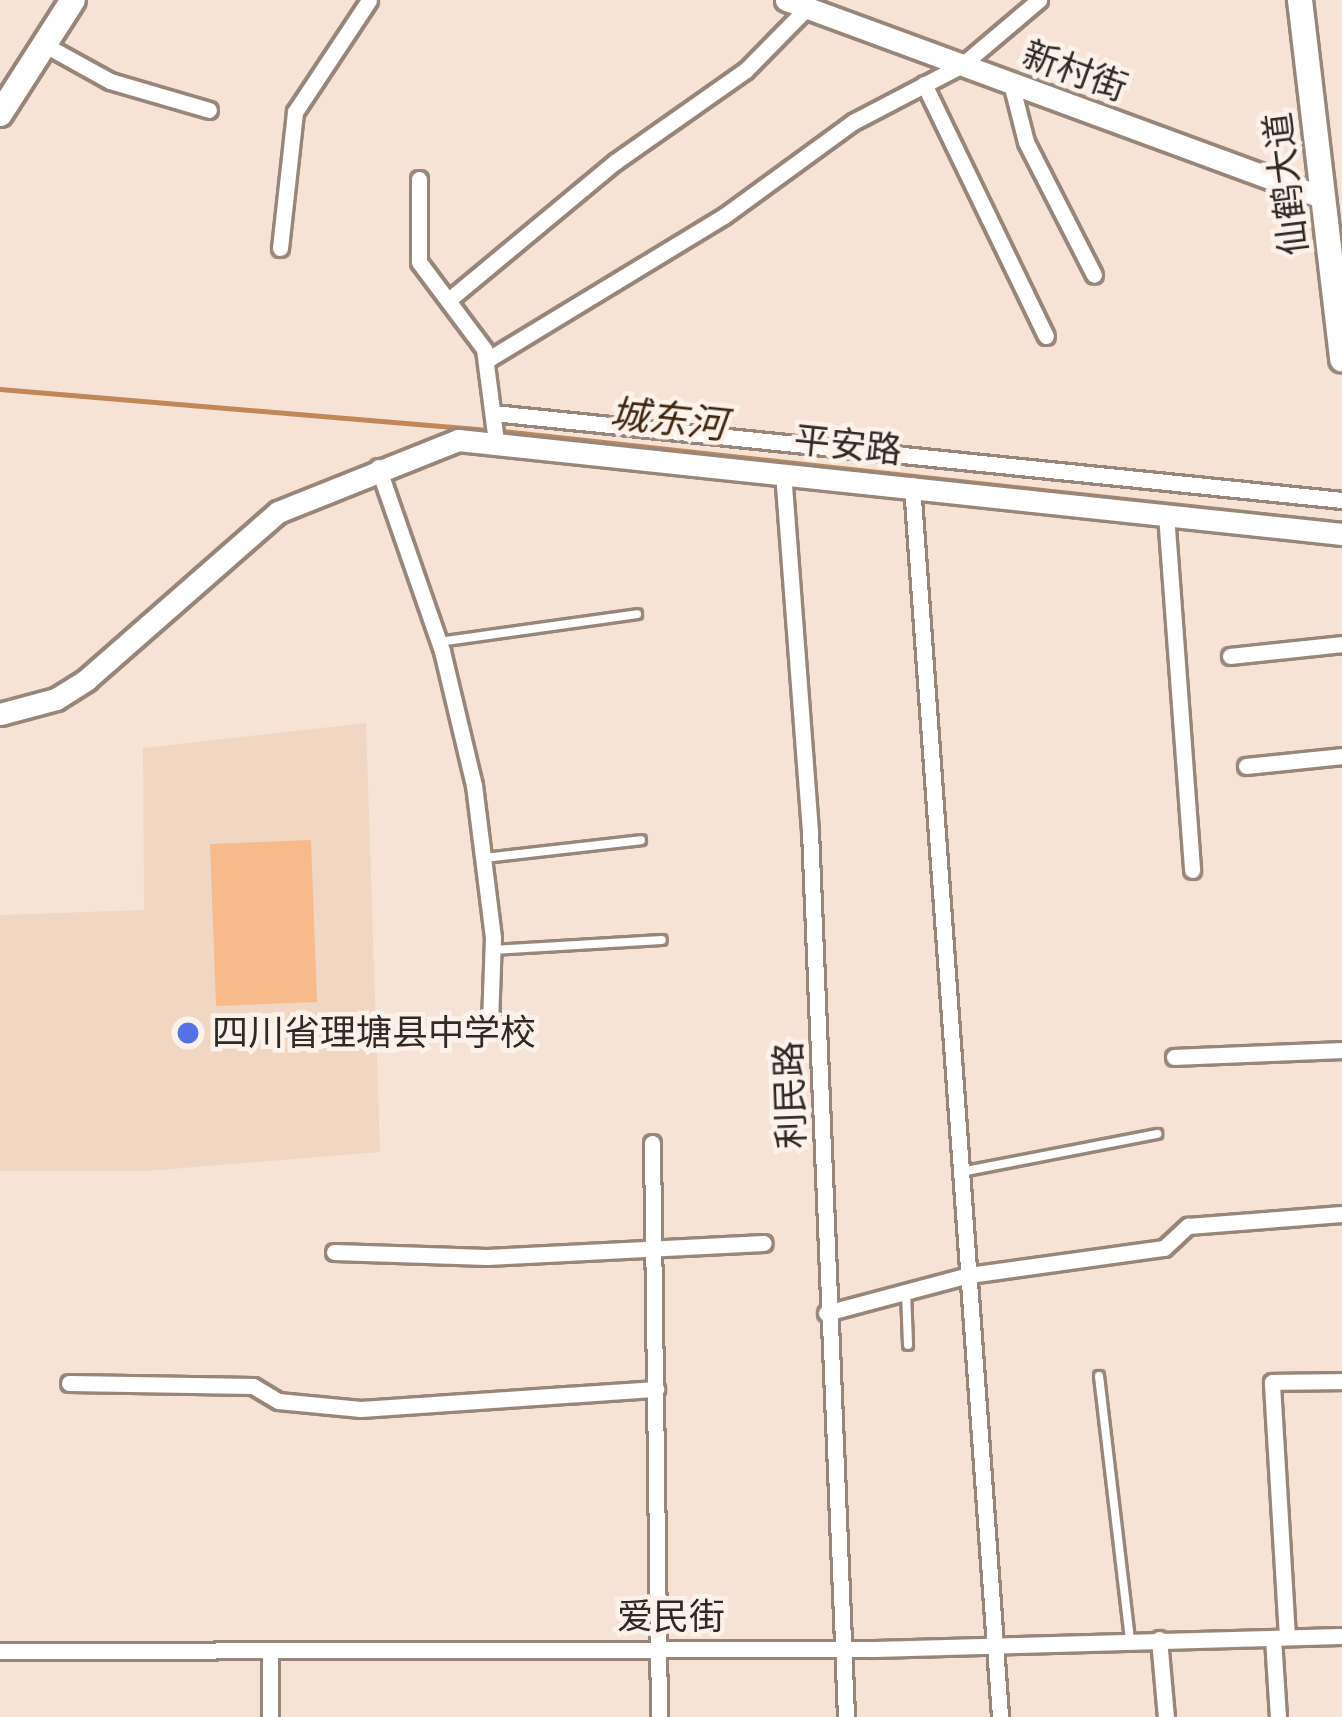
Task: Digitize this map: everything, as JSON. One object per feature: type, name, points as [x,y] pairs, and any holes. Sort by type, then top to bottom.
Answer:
[{"type":"main road","points":[[0,114],[73,0]]},
{"type":"main road","name":"仙鹤大道","points":[[1301,0],[1333,201],[1342,360]]},
{"type":"main road","points":[[0,72],[29,74]]},
{"type":"street","points":[[280,248],[295,112],[369,0]]},
{"type":"street","points":[[488,360],[724,216],[853,122],[962,65],[1039,0]]},
{"type":"street","points":[[451,298],[614,162],[746,70],[797,4]]},
{"type":"street","name":"新村街","points":[[797,4],[1333,201]]},
{"type":"street","points":[[45,45],[110,81],[209,110]]},
{"type":"street","points":[[1010,82],[1026,142],[1094,275]]},
{"type":"street","points":[[924,84],[1046,336]]},
{"type":"street","points":[[419,179],[419,262],[451,298],[488,360],[495,429],[1342,500]]},
{"type":"street","name":"平安路","points":[[0,714],[67,693],[261,524],[378,467],[495,429],[783,472],[1342,534]]},
{"type":"street","points":[[378,467],[439,642],[483,859],[492,950],[490,1023]]},
{"type":"street","name":"利民路","points":[[783,472],[810,831],[846,1717]]},
{"type":"street","points":[[911,485],[1000,1717]]},
{"type":"street","points":[[1166,514],[1192,870]]},
{"type":"street","points":[[1230,656],[1342,644]]},
{"type":"street","points":[[1246,766],[1342,756]]},
{"type":"street","points":[[1174,1057],[1342,1050]]},
{"type":"street","points":[[652,1143],[659,1717]]},
{"type":"street","points":[[826,1312],[969,1276],[1164,1248],[1189,1226],[1342,1214]]},
{"type":"street","points":[[334,1252],[487,1257],[764,1243]]},
{"type":"street","points":[[1278,1717],[1272,1382],[1342,1381]]},
{"type":"street","points":[[69,1383],[253,1386],[278,1401],[361,1408],[656,1389]]},
{"type":"street","name":"爱民街","points":[[0,1651],[842,1646],[1342,1636]]},
{"type":"street","points":[[1159,1640],[1166,1717]]},
{"type":"street","points":[[269,1650],[270,1717]]},
{"type":"lane","points":[[439,642],[638,614]]},
{"type":"lane","points":[[483,859],[641,840]]},
{"type":"lane","points":[[492,950],[662,940]]},
{"type":"lane","points":[[962,1172],[1157,1133]]},
{"type":"lane","points":[[906,1292],[908,1345]]},
{"type":"lane","points":[[1099,1376],[1130,1640]]},
{"type":"shaded area","name":"四川省理塘县中学校","points":[[366,723],[380,1152],[147,1171],[0,1171],[0,915],[144,910],[143,748]]},
{"type":"shaded area","points":[[311,840],[317,1002],[216,1006],[210,844]]},
{"type":"waterway","name":"城东河","points":[[0,389],[491,430]]},
{"type":"waterway","name":"城东河","points":[[502,431],[1328,521]]},
{"type":"place","name":"四川省理塘县中学校","points":[[188,1033]]}]
